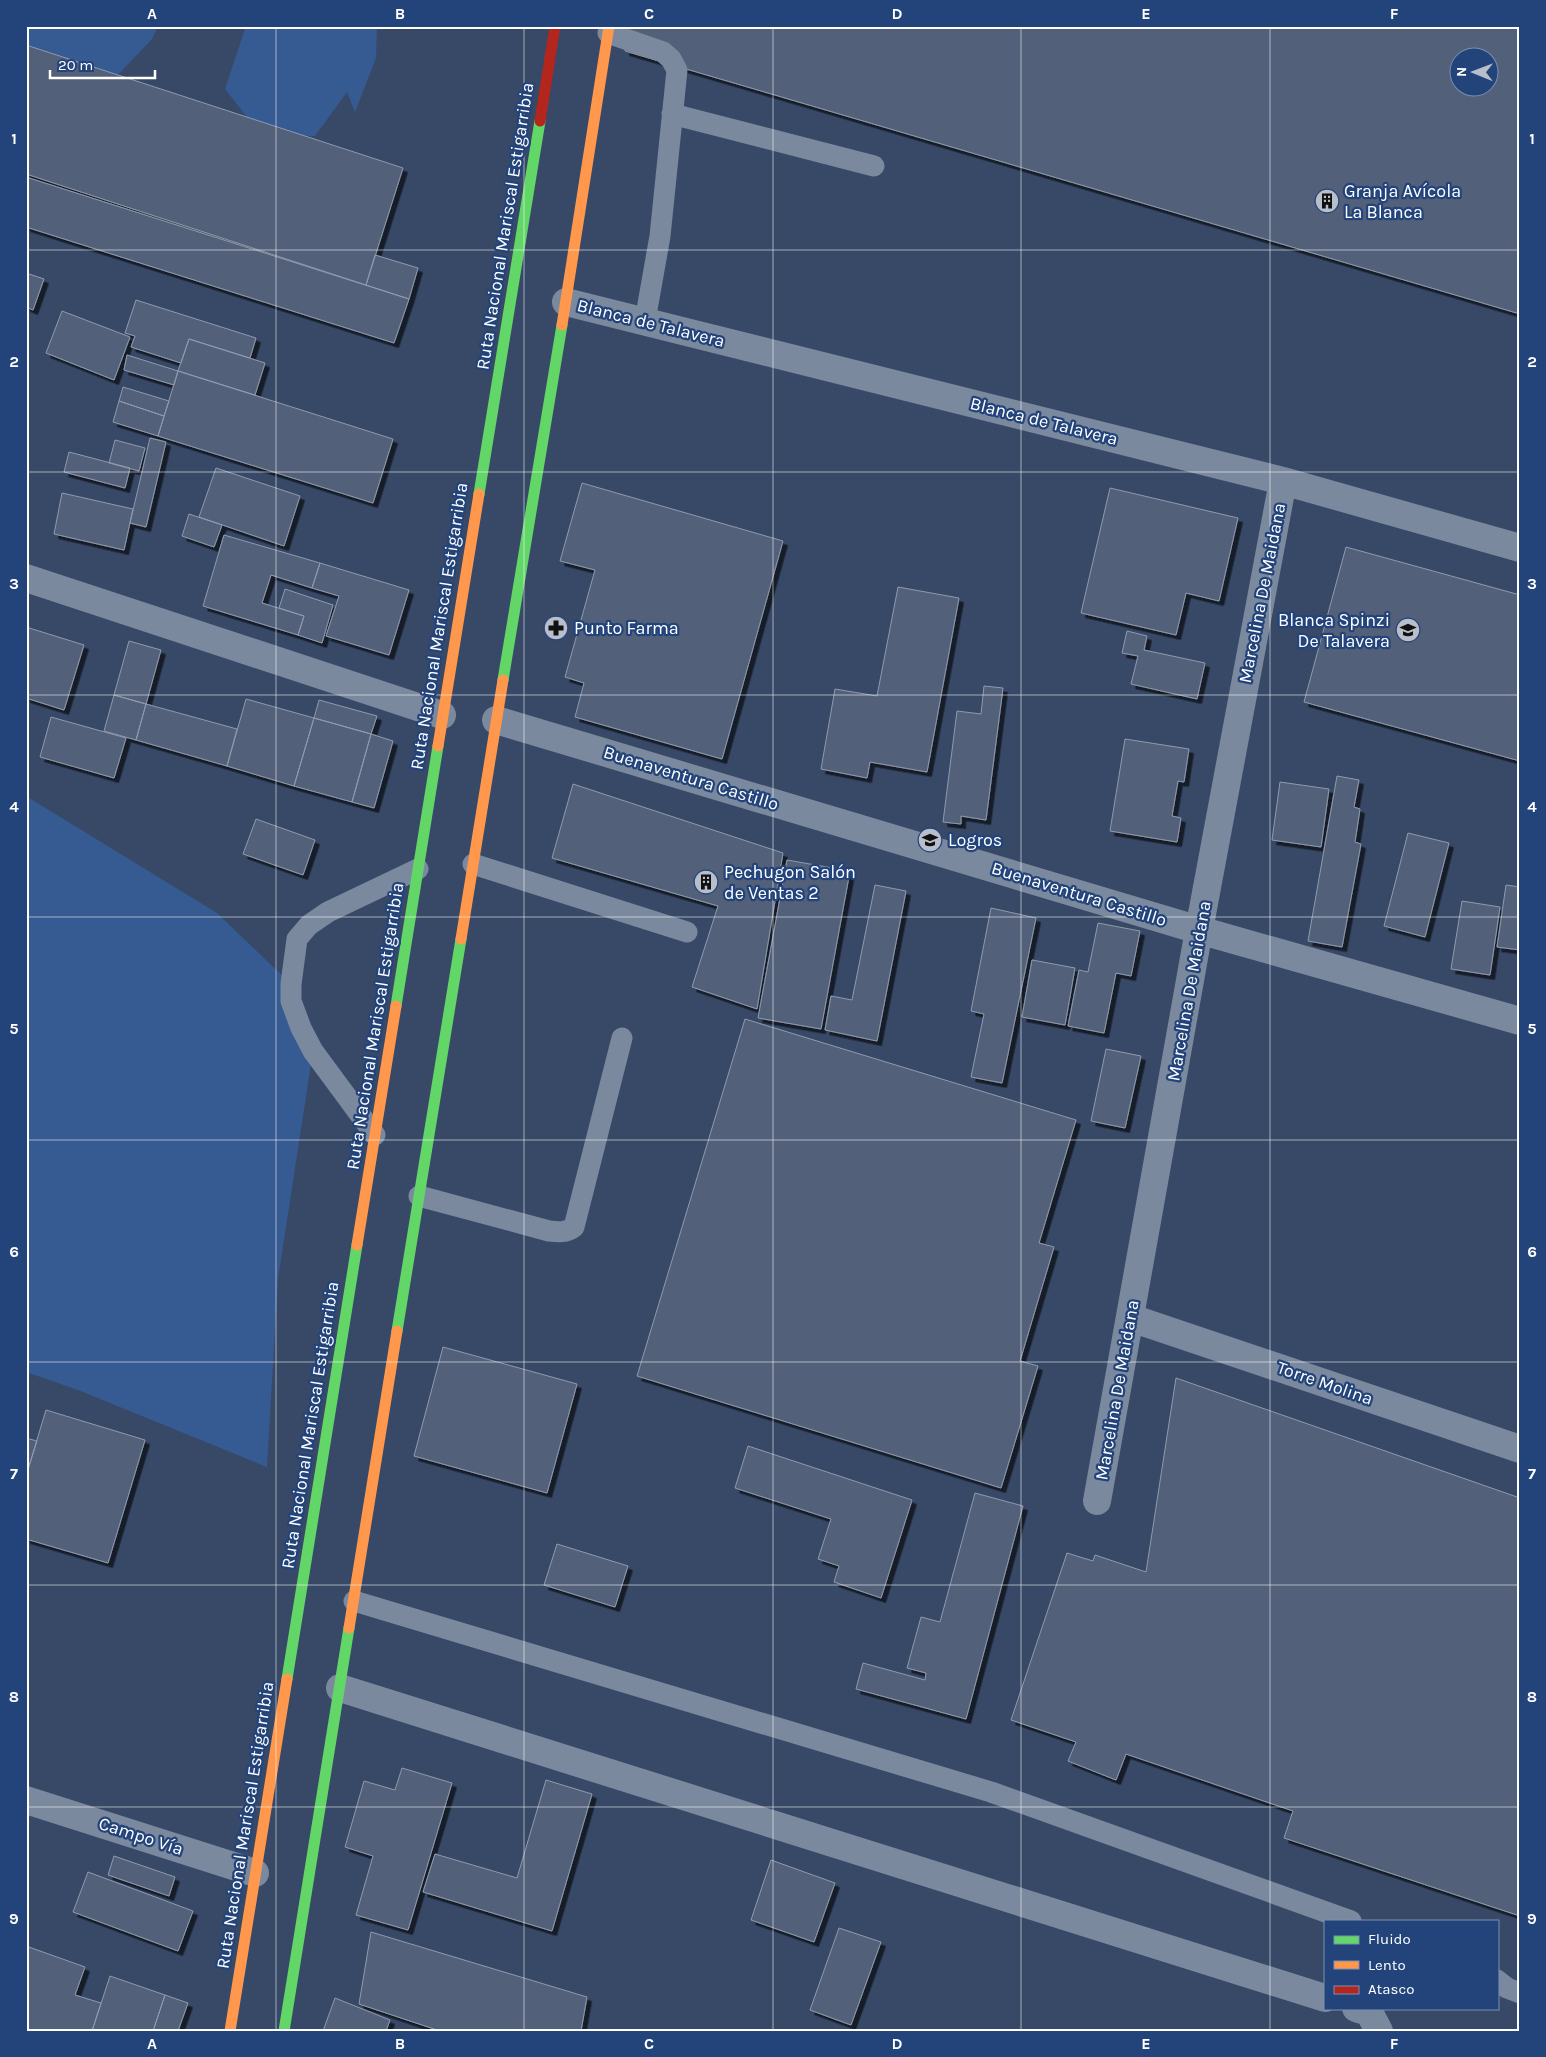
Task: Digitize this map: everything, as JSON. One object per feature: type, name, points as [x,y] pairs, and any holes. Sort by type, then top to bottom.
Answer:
[{"type":"highway","name":"Ruta Nacional Mariscal Estigarribia","points":[[230,2031],[555,26]]},
{"type":"highway","points":[[284,2031],[609,30]]},
{"type":"street","name":"Blanca de Talavera","points":[[566,302],[1283,481],[1520,548]]},
{"type":"street","name":"Marcelina De Maidana","points":[[1097,1501],[1199,930],[1283,481]]},
{"type":"street","points":[[26,578],[442,715]]},
{"type":"street","name":"Buenaventura Castillo","points":[[496,720],[1199,930],[1520,1021]]},
{"type":"street","name":"Torre Molina","points":[[1131,1318],[1520,1448]]},
{"type":"street","points":[[340,1688],[1324,1998]]},
{"type":"street","name":"Campo Vía","points":[[26,1800],[255,1873]]},
{"type":"lane","points":[[609,30],[663,52],[672,59],[676,70],[660,236],[645,321]]},
{"type":"lane","points":[[672,114],[874,166]]},
{"type":"lane","points":[[473,864],[687,932]]},
{"type":"lane","points":[[375,1135],[313,1051],[301,1028],[291,1001],[291,984],[297,939],[309,925],[328,912],[418,869]]},
{"type":"lane","points":[[419,1196],[549,1231],[568,1231],[574,1226],[622,1038]]},
{"type":"lane","points":[[354,1601],[991,1792],[1348,1920]]},
{"type":"lane","points":[[1498,1981],[1507,1988],[1520,1993]]},
{"type":"shaded area","points":[[26,26],[158,26],[152,39],[112,81],[26,67]]},
{"type":"shaded area","points":[[246,26],[377,26],[376,58],[355,112],[347,92],[315,136],[261,135],[225,89]]},
{"type":"shaded area","points":[[26,796],[217,913],[291,984],[313,1051],[278,1279],[267,1467],[78,1390],[26,1372]]},
{"type":"building","name":"Granja Avícola La Blanca","points":[[629,26],[1520,26],[1520,314],[625,51]]},
{"type":"building","points":[[26,45],[403,168],[366,285],[26,174]]},
{"type":"building","points":[[26,177],[409,299],[394,343],[26,227]]},
{"type":"building","points":[[375,255],[418,268],[409,299],[366,285]]},
{"type":"building","points":[[26,273],[44,279],[33,310],[26,307]]},
{"type":"building","points":[[136,300],[256,338],[250,358],[189,339],[181,363],[131,347],[135,336],[125,333]]},
{"type":"building","points":[[62,311],[130,337],[114,380],[46,353]]},
{"type":"building","points":[[189,339],[265,363],[255,395],[178,371]]},
{"type":"building","points":[[127,355],[178,371],[174,385],[124,370]]},
{"type":"building","points":[[178,371],[393,439],[373,503],[158,436]]},
{"type":"building","points":[[123,387],[169,401],[164,416],[119,401]]},
{"type":"building","points":[[119,401],[164,416],[158,436],[113,422]]},
{"type":"building","points":[[150,438],[166,442],[146,527],[130,523]]},
{"type":"building","points":[[115,440],[145,448],[139,471],[109,463]]},
{"type":"building","points":[[69,452],[130,468],[125,488],[64,472]]},
{"type":"building","points":[[216,468],[300,496],[284,546],[199,517]]},
{"type":"building","points":[[582,483],[783,541],[722,759],[575,717],[584,683],[565,677],[595,570],[560,561]]},
{"type":"building","points":[[1110,488],[1238,518],[1219,601],[1186,593],[1176,635],[1081,613]]},
{"type":"building","points":[[62,493],[133,509],[124,550],[54,534]]},
{"type":"building","points":[[189,514],[222,525],[214,547],[182,536]]},
{"type":"building","points":[[224,535],[320,563],[312,588],[271,575],[262,603],[304,616],[298,635],[203,606]]},
{"type":"building","name":"Blanca Spinzi De Talavera","points":[[1346,547],[1520,595],[1520,761],[1304,702]]},
{"type":"building","points":[[320,563],[409,590],[389,655],[326,636],[339,596],[312,588]]},
{"type":"building","points":[[898,587],[959,598],[927,772],[870,762],[867,778],[821,769],[835,689],[877,696]]},
{"type":"building","points":[[285,589],[333,605],[322,643],[298,635],[304,616],[279,608]]},
{"type":"building","points":[[26,627],[84,645],[64,710],[26,698]]},
{"type":"building","points":[[1127,631],[1147,636],[1144,650],[1205,663],[1197,699],[1131,684],[1138,656],[1122,653]]},
{"type":"building","points":[[129,641],[161,650],[146,704],[114,695]]},
{"type":"building","points":[[984,686],[1003,688],[986,820],[961,816],[961,824],[943,822],[957,711],[981,714]]},
{"type":"building","points":[[114,695],[146,704],[136,740],[104,731]]},
{"type":"building","points":[[246,699],[314,718],[294,786],[227,766]]},
{"type":"building","points":[[319,700],[377,716],[371,734],[314,718]]},
{"type":"building","points":[[146,704],[237,729],[227,766],[136,740]]},
{"type":"building","points":[[51,717],[126,738],[114,778],[40,757]]},
{"type":"building","points":[[314,718],[371,734],[352,802],[294,786]]},
{"type":"building","points":[[371,734],[393,741],[374,808],[352,802]]},
{"type":"building","points":[[1125,739],[1189,749],[1184,782],[1178,781],[1172,816],[1181,818],[1177,842],[1110,831]]},
{"type":"building","points":[[1337,776],[1359,780],[1354,807],[1360,809],[1355,842],[1361,844],[1342,947],[1308,941]]},
{"type":"building","points":[[1280,782],[1329,789],[1321,847],[1272,840]]},
{"type":"building","name":"Pechugon Salón de Ventas 2","points":[[573,784],[783,853],[757,1009],[692,987],[718,906],[552,858]]},
{"type":"building","points":[[256,819],[315,840],[303,875],[243,854]]},
{"type":"building","points":[[1408,833],[1449,843],[1425,937],[1384,926]]},
{"type":"building","points":[[787,860],[850,871],[821,1029],[758,1018]]},
{"type":"building","points":[[875,885],[906,891],[877,1041],[825,1030],[831,996],[852,1000]]},
{"type":"building","points":[[1506,885],[1520,887],[1520,950],[1497,947]]},
{"type":"building","points":[[1462,901],[1500,907],[1490,975],[1451,969]]},
{"type":"building","points":[[991,908],[1036,918],[1002,1083],[971,1077],[984,1014],[971,1011]]},
{"type":"building","points":[[1098,923],[1140,931],[1131,976],[1116,973],[1104,1033],[1068,1026],[1079,970],[1088,972]]},
{"type":"building","points":[[1032,960],[1075,968],[1065,1025],[1022,1017]]},
{"type":"building","points":[[745,1019],[1076,1120],[1039,1243],[1054,1247],[1020,1361],[1038,1366],[1001,1488],[637,1376]]},
{"type":"building","points":[[1106,1049],[1141,1056],[1125,1128],[1091,1121]]},
{"type":"building","points":[[443,1347],[577,1384],[547,1493],[414,1456]]},
{"type":"building","points":[[1176,1378],[1520,1498],[1520,1916],[1284,1838],[1293,1811],[1126,1754],[1116,1780],[1068,1761],[1076,1742],[1011,1720],[1067,1553],[1093,1561],[1095,1555],[1146,1572]]},
{"type":"building","points":[[46,1410],[145,1440],[108,1563],[26,1539],[26,1476]]},
{"type":"building","points":[[26,1438],[37,1441],[26,1476]]},
{"type":"building","points":[[748,1446],[912,1500],[881,1598],[834,1582],[839,1566],[818,1559],[831,1519],[735,1488]]},
{"type":"building","points":[[975,1493],[1023,1506],[966,1719],[856,1689],[863,1663],[925,1680],[926,1673],[907,1668],[921,1617],[940,1622]]},
{"type":"building","points":[[557,1544],[628,1566],[615,1607],[544,1585]]},
{"type":"building","points":[[402,1768],[452,1783],[408,1930],[356,1915],[373,1856],[345,1847],[364,1781],[395,1790]]},
{"type":"building","points":[[546,1780],[592,1794],[552,1931],[423,1892],[435,1854],[517,1878]]},
{"type":"building","points":[[114,1856],[175,1877],[169,1896],[108,1875]]},
{"type":"building","points":[[771,1860],[835,1883],[814,1942],[751,1920]]},
{"type":"building","points":[[88,1872],[193,1911],[178,1951],[73,1912]]},
{"type":"building","points":[[839,1928],[881,1942],[851,2025],[810,2010]]},
{"type":"building","points":[[371,1932],[587,1997],[581,2031],[440,2031],[359,2004]]},
{"type":"building","points":[[26,1946],[85,1967],[75,1995],[101,2003],[92,2031],[26,2031]]},
{"type":"building","points":[[110,1976],[165,1995],[153,2031],[92,2031]]},
{"type":"building","points":[[165,1995],[188,2003],[178,2031],[153,2031]]},
{"type":"building","points":[[335,1998],[390,2020],[386,2031],[323,2031]]},
{"type":"traffic: fast","points":[[479,494],[540,121]]},
{"type":"traffic: fast","points":[[503,680],[562,325]]},
{"type":"traffic: fast","points":[[396,1006],[438,746]]},
{"type":"traffic: fast","points":[[397,1331],[461,939]]},
{"type":"traffic: fast","points":[[287,1679],[357,1245]]},
{"type":"traffic: fast","points":[[284,2031],[349,1628]]},
{"type":"traffic: slow","points":[[562,325],[609,26]]},
{"type":"traffic: slow","points":[[438,746],[479,494]]},
{"type":"traffic: slow","points":[[461,939],[503,680]]},
{"type":"traffic: slow","points":[[357,1245],[396,1006]]},
{"type":"traffic: slow","points":[[349,1628],[397,1331]]},
{"type":"traffic: slow","points":[[230,2031],[287,1679]]},
{"type":"traffic: jam","points":[[540,121],[555,26]]},
{"type":"place","name":"Granja Avícola La Blanca","points":[[1327,201]]},
{"type":"place","name":"Punto Farma","points":[[556,628]]},
{"type":"place","name":"Blanca Spinzi De Talavera","points":[[1408,630]]},
{"type":"place","name":"Logros","points":[[930,840]]},
{"type":"place","name":"Pechugon Salón de Ventas 2","points":[[706,882]]}]
